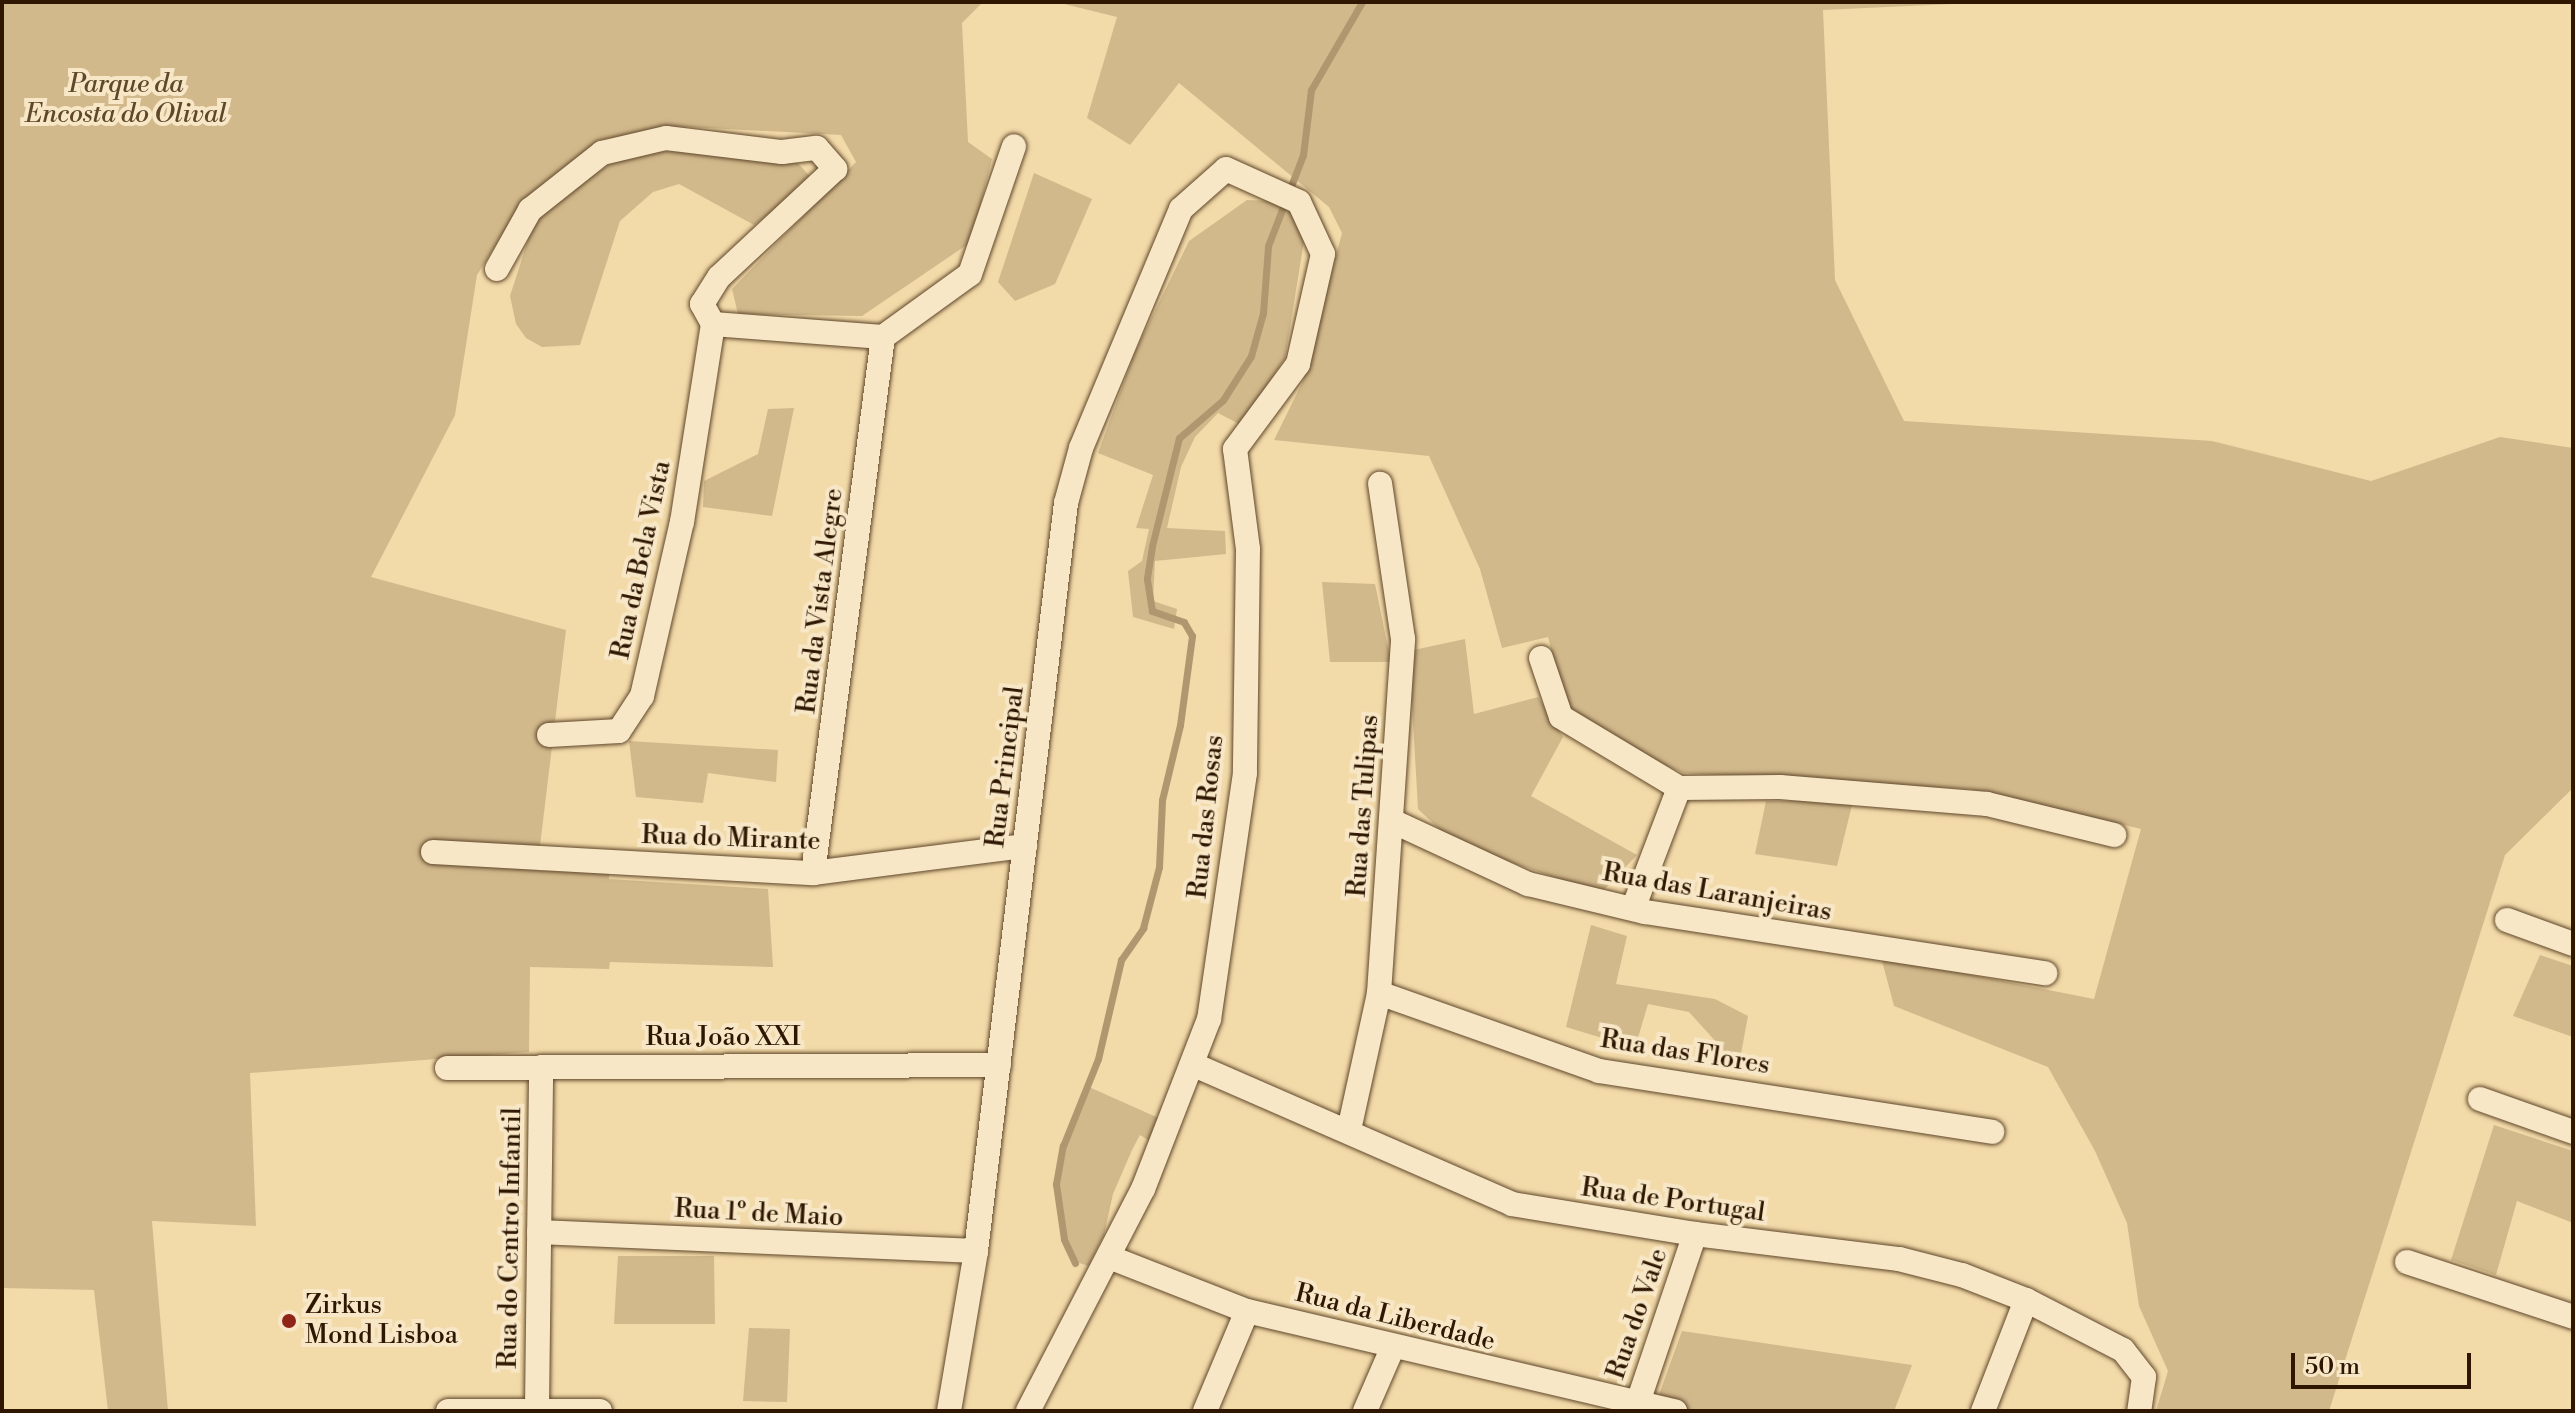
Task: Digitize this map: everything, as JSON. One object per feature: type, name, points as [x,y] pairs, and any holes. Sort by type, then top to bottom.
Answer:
[{"type":"street","name":"Rua da Bela Vista","points":[[497,269],[530,210],[602,153],[666,138],[782,152],[817,148],[835,169],[719,277],[702,304],[713,324],[682,522],[642,696],[619,731],[549,735]]},
{"type":"street","points":[[713,324],[883,337],[970,274],[1014,146]]},
{"type":"street","name":"Rua Principal","points":[[949,1411],[976,1251],[1066,503],[1081,448],[1181,209],[1226,169]]},
{"type":"street","name":"Rua das Rosas","points":[[1028,1411],[1143,1189],[1209,1019],[1245,773],[1248,549],[1235,449],[1298,364],[1323,254],[1299,202],[1226,169]]},
{"type":"street","name":"Rua da Vista Alegre","points":[[813,873],[883,337]]},
{"type":"street","name":"Rua das Tulipas","points":[[1349,1130],[1379,993],[1403,639],[1380,484]]},
{"type":"street","points":[[1541,658],[1561,717],[1679,788],[1780,787],[1987,804],[2114,835]]},
{"type":"street","points":[[1633,909],[1679,788]]},
{"type":"street","name":"Rua das Laranjeiras","points":[[1392,821],[1528,884],[1633,909],[2045,973]]},
{"type":"street","name":"Rua do Mirante","points":[[433,852],[813,873],[1025,846]]},
{"type":"street","points":[[2507,920],[2573,944]]},
{"type":"street","name":"Rua das Flores","points":[[1379,993],[1599,1071],[1992,1132]]},
{"type":"street","name":"Rua de Portugal","points":[[1192,1064],[1349,1130],[1512,1204],[1695,1234],[1899,1259],[1962,1275],[2026,1300],[2123,1350],[2144,1377],[2139,1411]]},
{"type":"street","name":"Rua João XXI","points":[[447,1068],[999,1065]]},
{"type":"street","name":"Rua do Centro Infantil","points":[[537,1408],[541,1067]]},
{"type":"street","points":[[2480,1099],[2573,1132]]},
{"type":"street","name":"Rua 1º de Maio","points":[[539,1232],[976,1251]]},
{"type":"street","name":"Rua do Vale","points":[[1636,1407],[1695,1234]]},
{"type":"street","name":"Rua da Liberdade","points":[[1109,1257],[1247,1311],[1636,1407],[1675,1411]]},
{"type":"street","points":[[2407,1262],[2573,1317]]},
{"type":"street","points":[[1983,1411],[2026,1300]]},
{"type":"street","points":[[1205,1411],[1247,1311]]},
{"type":"street","points":[[1365,1411],[1392,1349]]},
{"type":"street","points":[[448,1411],[537,1408],[600,1411]]},
{"type":"green space","name":"Parque da Encosta do Olival","points":[[2,2],[983,2],[962,23],[968,142],[992,159],[971,242],[862,316],[738,314],[732,289],[856,162],[841,135],[688,127],[599,140],[522,203],[477,275],[455,415],[371,577],[566,630],[537,871],[609,868],[609,879],[768,889],[773,967],[610,962],[609,969],[530,967],[529,1052],[250,1073],[256,1226],[152,1221],[168,1411],[108,1411],[94,1290],[2,1288]]},
{"type":"green space","points":[[1056,2],[1995,2],[1823,10],[1835,280],[1904,421],[2212,441],[2371,481],[2500,437],[2573,448],[2573,788],[2505,855],[2329,1411],[2156,1411],[2168,1371],[2139,1306],[2127,1223],[2095,1151],[2048,1067],[1894,1006],[1881,957],[2094,999],[2141,829],[1971,789],[1684,773],[1635,753],[1566,709],[1548,637],[1502,648],[1480,569],[1429,456],[1274,440],[1303,381],[1342,233],[1329,207],[1179,83],[1130,145],[1087,118],[1117,17]]},
{"type":"green space","points":[[690,151],[797,162],[814,181],[754,225],[679,184],[653,192],[620,221],[580,345],[542,347],[526,338],[516,324],[510,296],[536,215],[613,162],[636,152]]},
{"type":"green space","points":[[1034,173],[1092,199],[1055,284],[1015,301],[998,282]]},
{"type":"green space","points":[[1247,200],[1269,201],[1289,211],[1305,235],[1285,358],[1241,425],[1218,413],[1195,437],[1181,467],[1167,528],[1225,531],[1226,554],[1155,561],[1153,601],[1177,609],[1174,629],[1133,617],[1128,571],[1142,561],[1149,529],[1136,528],[1153,475],[1098,453],[1135,352],[1189,241]]},
{"type":"green space","points":[[794,408],[772,516],[703,507],[704,481],[758,454],[768,409]]},
{"type":"green space","points":[[1322,582],[1375,584],[1391,662],[1330,662]]},
{"type":"green space","points":[[1465,639],[1474,714],[1538,697],[1563,737],[1531,796],[1637,855],[1601,893],[1454,843],[1418,809],[1409,651]]},
{"type":"green space","points":[[629,741],[778,750],[776,782],[708,773],[703,803],[636,797]]},
{"type":"green space","points":[[1766,801],[1853,801],[1837,866],[1755,854]]},
{"type":"green space","points":[[1591,925],[1627,936],[1616,984],[1715,999],[1748,1016],[1741,1054],[1728,1055],[1689,1012],[1648,1004],[1635,1048],[1566,1027]]},
{"type":"green space","points":[[2540,955],[2573,966],[2573,1037],[2513,1016]]},
{"type":"green space","points":[[1089,1087],[1163,1120],[1150,1141],[1140,1135],[1132,1150],[1113,1194],[1104,1235],[1088,1266],[1074,1261],[1064,1239],[1056,1184],[1063,1146]]},
{"type":"green space","points":[[2494,1125],[2573,1151],[2573,1223],[2517,1201],[2496,1275],[2451,1260]]},
{"type":"green space","points":[[618,1256],[714,1256],[715,1324],[614,1324]]},
{"type":"green space","points":[[749,1328],[790,1329],[787,1402],[743,1401]]},
{"type":"green space","points":[[1682,1331],[1912,1365],[1894,1411],[1695,1411],[1656,1403]]},
{"type":"waterway","points":[[1075,1263],[1064,1239],[1056,1184],[1063,1146],[1098,1059],[1121,960],[1143,928],[1159,867],[1162,800],[1180,725],[1192,636],[1184,622],[1152,611],[1147,578],[1152,546],[1179,438],[1223,400],[1251,356],[1263,313],[1268,246],[1303,155],[1311,90],[1362,2]]},
{"type":"place","name":"Zirkus Mond Lisboa","points":[[289,1321]]}]
